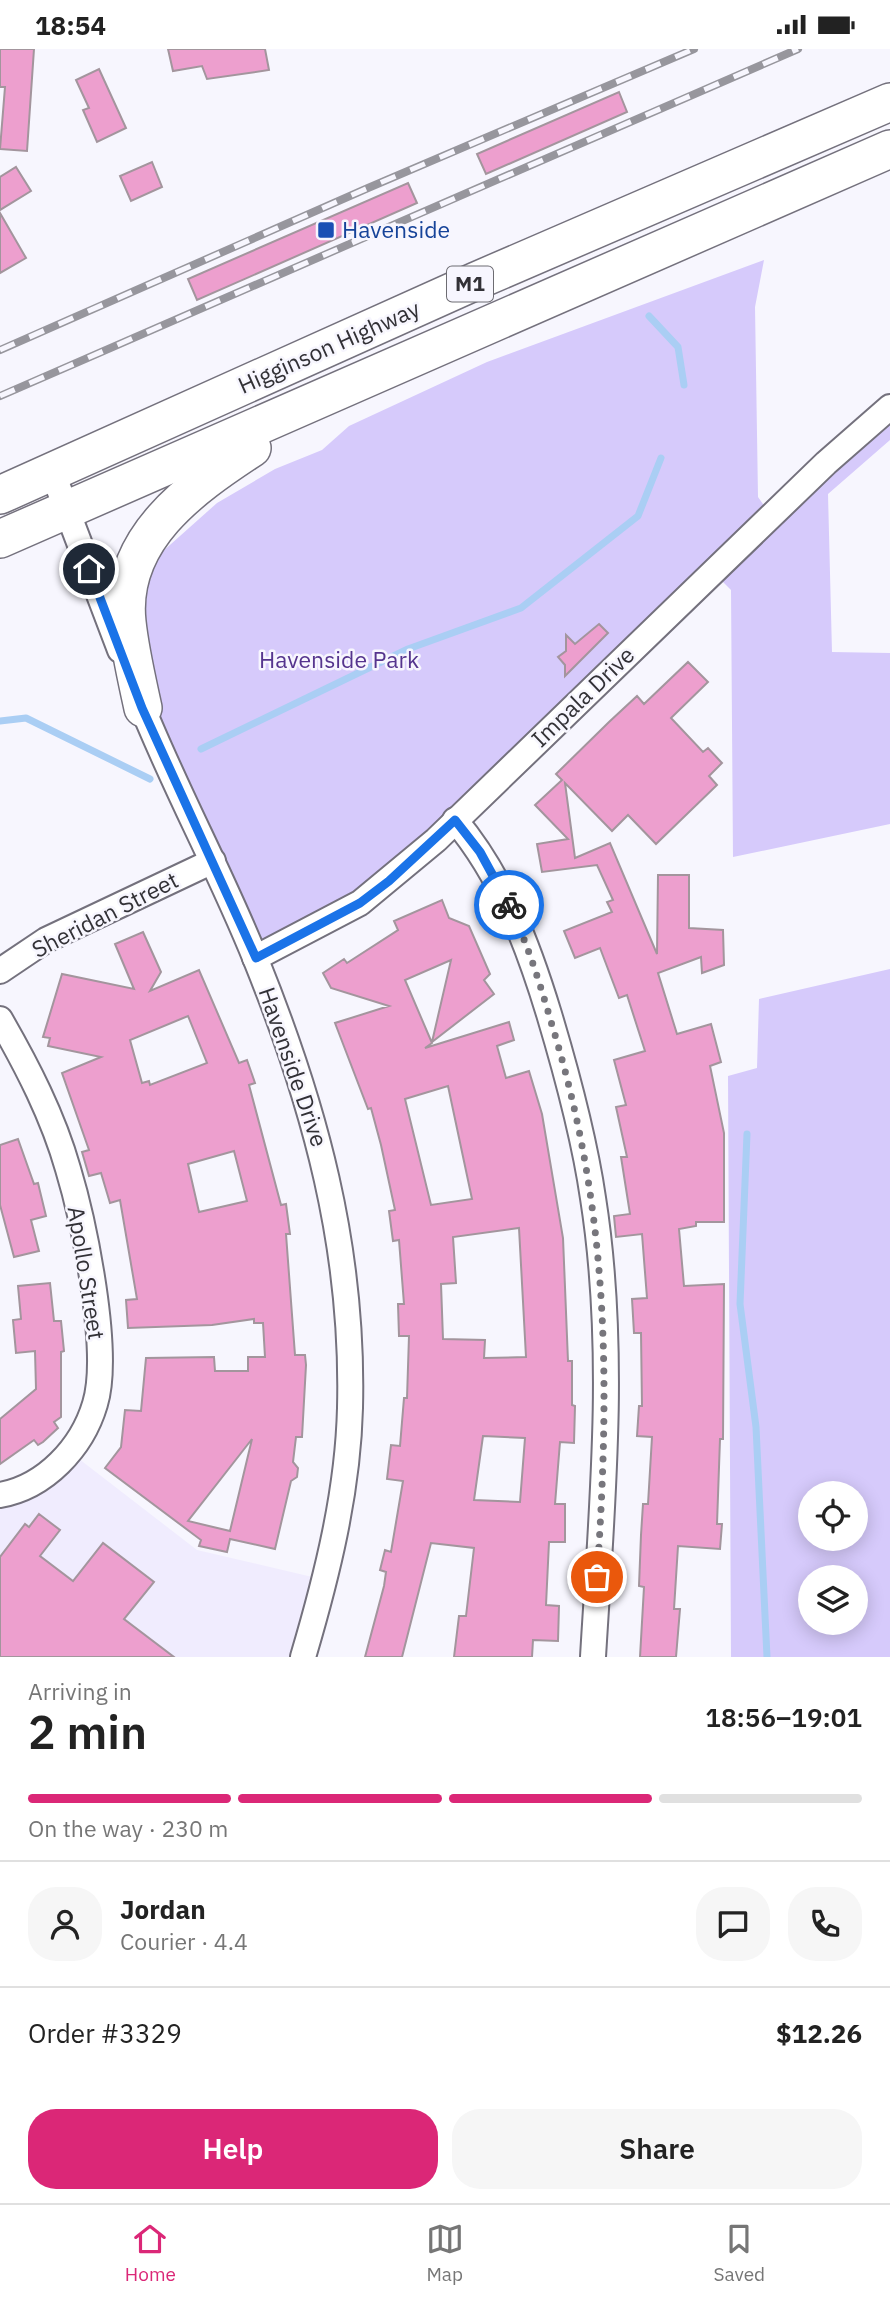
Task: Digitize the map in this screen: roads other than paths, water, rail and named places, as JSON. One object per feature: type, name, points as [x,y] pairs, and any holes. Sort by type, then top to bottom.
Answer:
[{"type":"highway","name":"Higginson Highway","points":[[0,495],[476,281],[890,102]]},
{"type":"highway","name":"Higginson Highway","points":[[0,539],[890,149]]},
{"type":"highway","points":[[142,708],[127,622],[127,603],[132,577],[146,541],[169,510],[200,482],[345,389]]},
{"type":"street","name":"Impala Drive","points":[[256,958],[360,903],[389,881],[825,463],[890,407]]},
{"type":"street","name":"Havenside Drive","points":[[52,471],[142,708],[256,958],[301,1078],[331,1187],[350,1366],[347,1445],[326,1580],[303,1657]]},
{"type":"street","points":[[455,820],[480,852],[504,895],[534,963],[568,1076],[594,1199],[603,1287],[606,1395],[593,1657]]},
{"type":"street","name":"Sheridan Street","points":[[0,971],[46,940],[213,861]]},
{"type":"street","name":"Apollo Street","points":[[0,1019],[26,1065],[68,1168],[92,1279],[99,1376],[92,1414],[70,1453],[33,1484],[0,1495]]},
{"type":"waterway","points":[[649,316],[678,347],[684,385]]},
{"type":"waterway","points":[[201,749],[408,649],[521,608],[638,516],[661,458]]},
{"type":"waterway","points":[[0,721],[26,718],[150,779]]},
{"type":"waterway","points":[[747,1134],[740,1304],[756,1427],[767,1657]]},
{"type":"railway","points":[[0,350],[368,188],[694,49]]},
{"type":"railway","points":[[0,396],[798,49]]},
{"type":"place","name":"Havenside","points":[[326,230]]},
{"type":"park label","name":"Havenside Park","points":[[339,660]]}]
